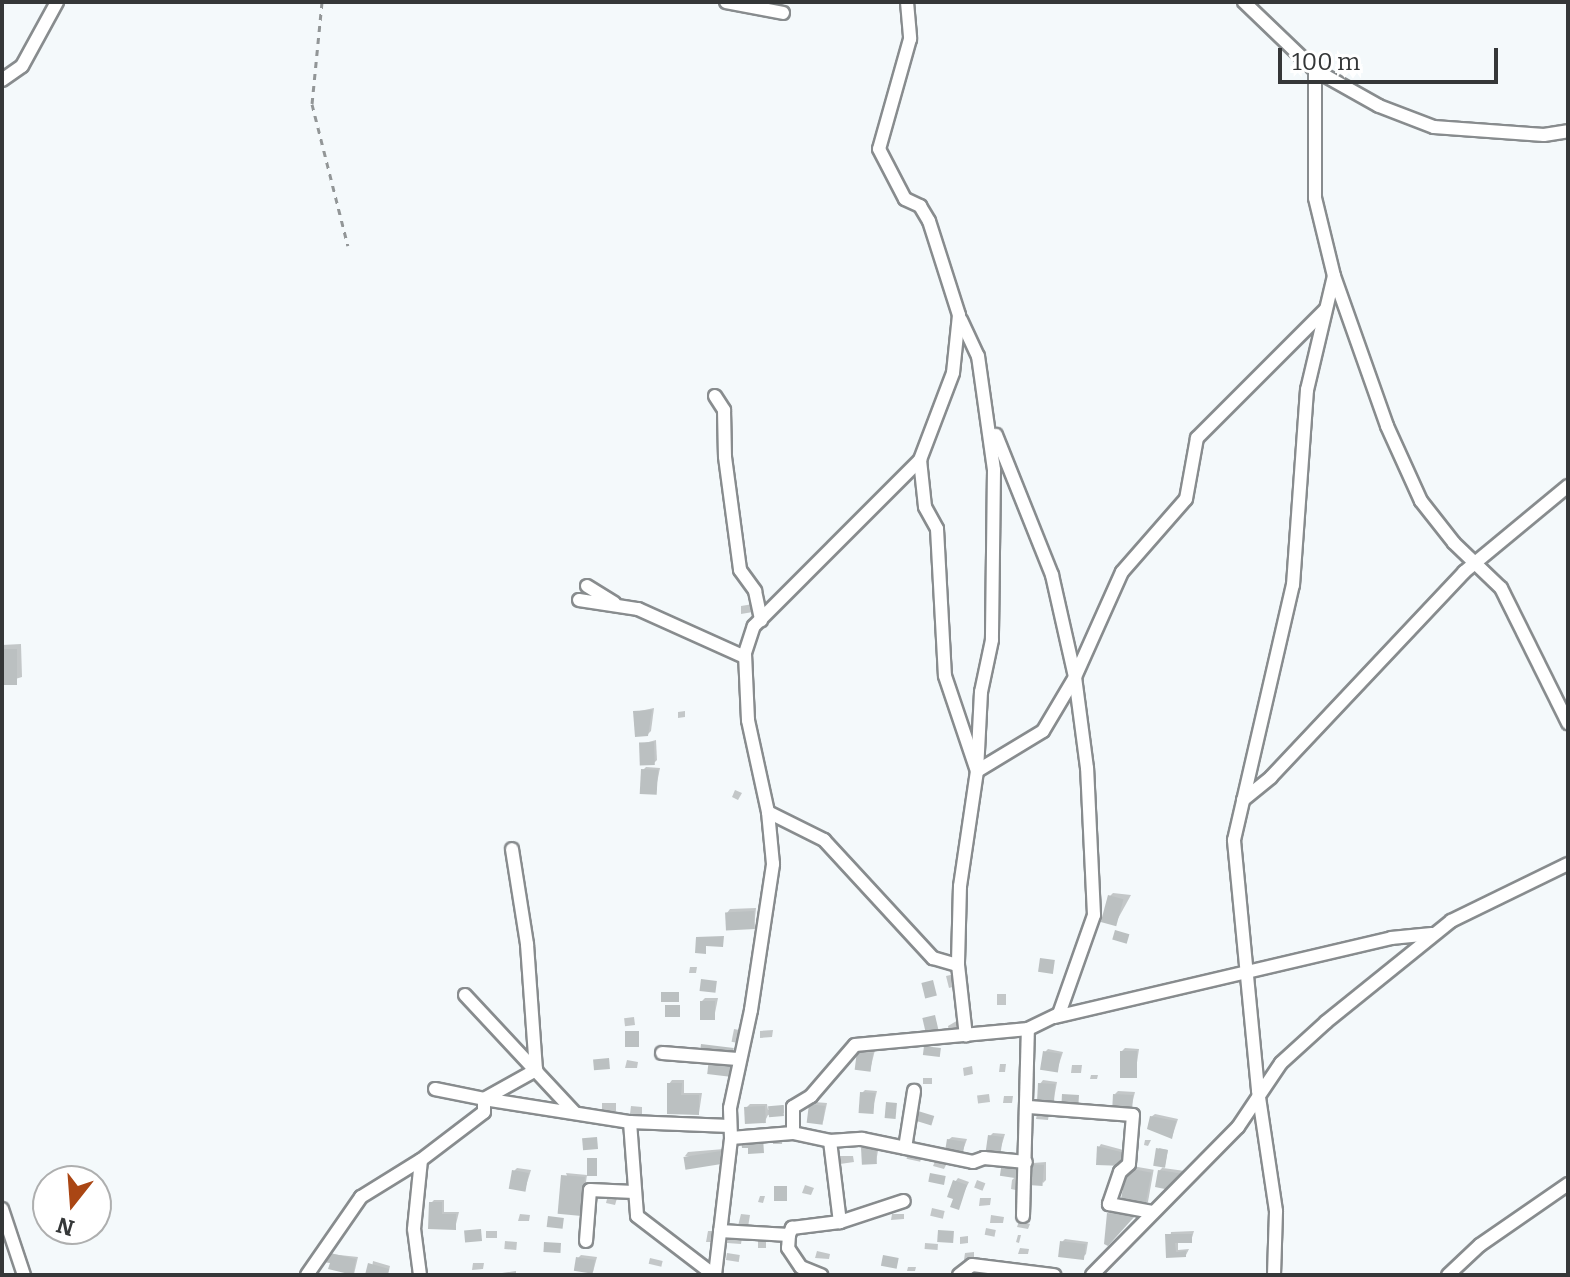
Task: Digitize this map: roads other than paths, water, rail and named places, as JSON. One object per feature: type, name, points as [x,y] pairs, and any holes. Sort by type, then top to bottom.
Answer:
[{"type":"street","points":[[2,80],[22,66],[57,2]]},
{"type":"street","points":[[726,2],[783,13]]},
{"type":"street","points":[[907,2],[910,39],[879,149],[905,199],[920,206],[929,221],[959,315],[978,356],[989,414],[1010,480],[1052,575],[1075,677],[1087,768],[1094,915],[1072,988],[1055,1017]]},
{"type":"street","points":[[1244,2],[1315,70],[1379,106],[1434,127],[1544,135],[1568,131]]},
{"type":"street","points":[[1315,70],[1315,198],[1334,276],[1387,426],[1421,501],[1501,588],[1568,723]]},
{"type":"street","points":[[1274,1275],[1276,1211],[1258,1090],[1234,840],[1293,585],[1307,390],[1334,276]]},
{"type":"street","points":[[977,771],[1043,731],[1075,677],[1122,572],[1186,499],[1197,438],[1325,310]]},
{"type":"street","points":[[630,1122],[637,1216],[714,1275],[738,1059],[771,899],[768,812],[754,763],[745,657],[754,626],[920,460],[953,373],[959,315]]},
{"type":"street","points":[[715,396],[724,410],[725,457],[740,570],[755,591],[761,620]]},
{"type":"street","points":[[966,1036],[958,965],[960,886],[977,771],[981,692],[993,627],[996,544],[989,414]]},
{"type":"street","points":[[920,460],[925,507],[937,529],[945,676],[977,771]]},
{"type":"street","points":[[1243,800],[1271,777],[1475,563],[1568,486]]},
{"type":"street","points":[[587,586],[620,606]]},
{"type":"street","points":[[579,600],[620,606],[682,626],[745,657]]},
{"type":"street","points":[[768,812],[824,840],[933,958],[943,965],[958,965]]},
{"type":"street","points":[[512,849],[527,944],[536,1070]]},
{"type":"street","points":[[1092,1275],[1238,1127],[1258,1090],[1315,1032],[1432,934],[1568,864]]},
{"type":"street","points":[[793,1133],[793,1107],[811,1096],[855,1045],[1028,1029],[1055,1017],[1247,975],[1391,938],[1432,934]]},
{"type":"street","points":[[465,995],[574,1112]]},
{"type":"street","points":[[1023,1216],[1029,1107],[1028,1029]]},
{"type":"street","points":[[662,1053],[738,1059]]},
{"type":"street","points":[[484,1099],[536,1070]]},
{"type":"street","points":[[435,1089],[630,1122],[731,1132],[793,1133],[830,1141],[862,1139],[973,1162],[984,1158],[1026,1162]]},
{"type":"street","points":[[905,1148],[914,1091]]},
{"type":"street","points":[[307,1275],[361,1197],[421,1160],[484,1112],[484,1099]]},
{"type":"street","points":[[1029,1107],[1133,1115],[1129,1164],[1120,1172],[1109,1204],[1152,1212]]},
{"type":"street","points":[[830,1141],[840,1222]]},
{"type":"street","points":[[420,1275],[414,1229],[421,1160]]},
{"type":"street","points":[[1448,1275],[1480,1245],[1568,1184]]},
{"type":"street","points":[[586,1241],[590,1190],[634,1192]]},
{"type":"street","points":[[821,1275],[801,1267],[788,1248],[792,1228],[840,1222],[904,1201]]},
{"type":"street","points":[[2,1209],[24,1275]]},
{"type":"street","points":[[720,1231],[789,1235]]},
{"type":"street","points":[[959,1275],[972,1265],[1007,1273],[1054,1275]]}]
